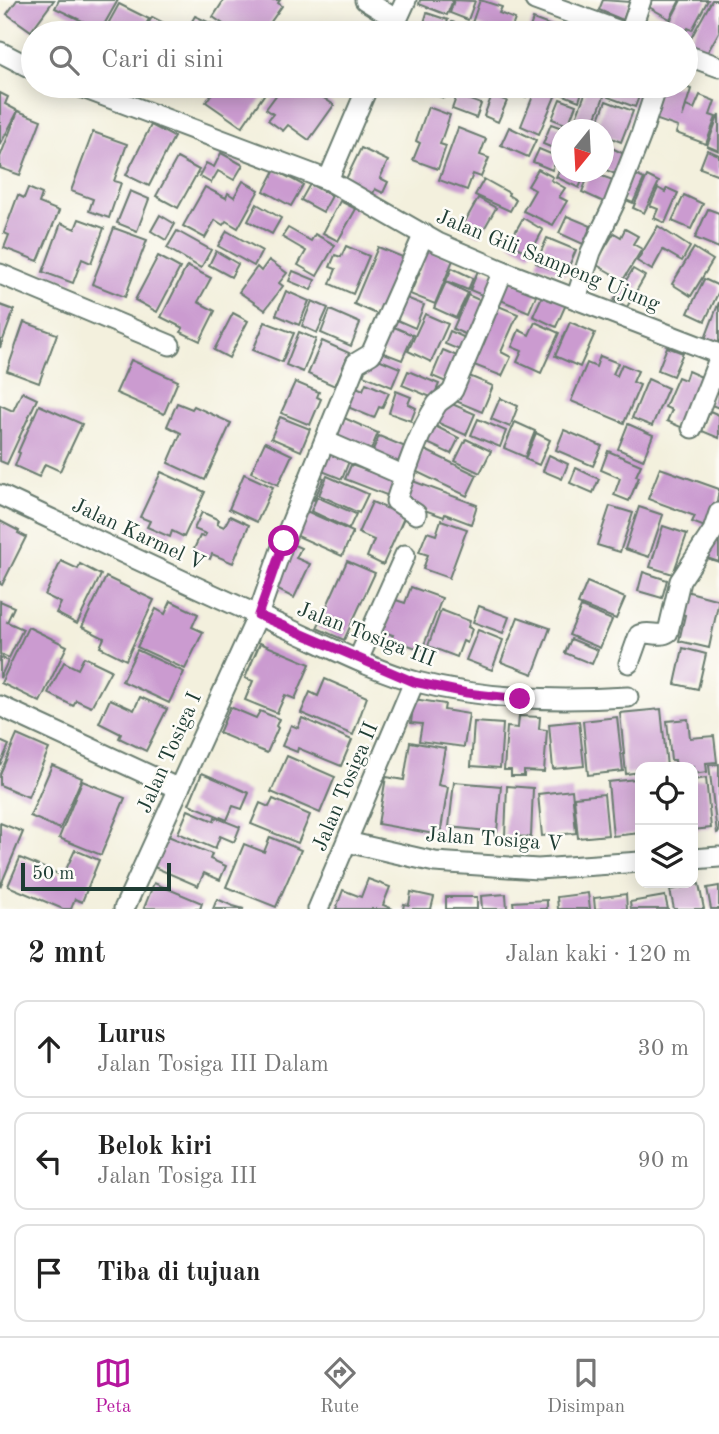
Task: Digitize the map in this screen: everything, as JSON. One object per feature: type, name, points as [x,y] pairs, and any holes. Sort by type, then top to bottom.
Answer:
[{"type":"street","points":[[365,0],[388,21]]},
{"type":"street","points":[[397,21],[406,0]]},
{"type":"street","points":[[535,0],[594,21]]},
{"type":"street","points":[[633,21],[641,0]]},
{"type":"street","points":[[0,52],[21,63]]},
{"type":"street","points":[[698,59],[719,67]]},
{"type":"street","name":"Jalan Gili Sampeng Ujung","points":[[110,98],[328,180],[424,234],[503,271],[719,357]]},
{"type":"street","points":[[328,180],[364,98]]},
{"type":"street","points":[[576,299],[591,252],[614,204],[653,98]]},
{"type":"street","name":"Jalan Tosiga I","points":[[124,909],[258,615],[284,541],[356,363],[371,354],[424,234]]},
{"type":"street","points":[[416,513],[396,501],[420,436],[439,402],[453,390],[503,271]]},
{"type":"street","points":[[0,274],[170,345]]},
{"type":"street","points":[[692,428],[719,357]]},
{"type":"street","points":[[325,441],[405,476]]},
{"type":"street","name":"Jalan Karmel V","points":[[0,495],[258,615]]},
{"type":"street","points":[[629,663],[639,635],[663,635],[668,632],[680,581],[718,521]]},
{"type":"street","points":[[358,660],[405,555]]},
{"type":"street","name":"Jalan Tosiga III","points":[[258,615],[414,682],[467,693],[520,699],[628,697]]},
{"type":"street","name":"Jalan Tosiga II","points":[[318,909],[414,682]]},
{"type":"street","points":[[0,706],[179,789]]},
{"type":"street","name":"Jalan Tosiga V","points":[[347,842],[435,862],[461,864],[538,869],[635,862]]},
{"type":"street","points":[[698,859],[719,857]]},
{"type":"building","points":[[17,0],[54,0],[38,21],[21,21],[21,24],[7,14]]},
{"type":"building","points":[[59,0],[118,0],[106,21],[82,21],[55,8]]},
{"type":"building","points":[[224,0],[280,0],[278,3],[282,6],[271,21],[219,21],[213,17]]},
{"type":"building","points":[[420,0],[453,0],[447,15],[419,4]]},
{"type":"building","points":[[454,0],[475,1],[468,20],[450,13]]},
{"type":"building","points":[[480,0],[502,7],[499,13],[515,19],[514,21],[473,21]]},
{"type":"building","points":[[603,0],[630,2],[623,20],[599,10]]},
{"type":"building","points":[[653,0],[680,0],[670,19],[649,7]]},
{"type":"building","points":[[681,0],[708,0],[697,21],[670,21]]},
{"type":"building","points":[[712,0],[719,0],[719,32],[705,57],[698,53],[698,25]]},
{"type":"building","points":[[119,4],[149,19],[148,21],[110,21]]},
{"type":"building","points":[[427,13],[448,20],[448,21],[424,21]]},
{"type":"building","points":[[195,16],[206,21],[192,21]]},
{"type":"building","points":[[0,93],[8,97],[5,104],[18,111],[0,145]]},
{"type":"building","points":[[700,95],[715,101],[710,115],[716,117],[706,144],[676,133],[678,127],[649,117],[656,98],[688,98],[682,118],[686,106],[694,109]]},
{"type":"building","points":[[209,98],[262,98],[242,127],[206,102]]},
{"type":"building","points":[[274,98],[324,98],[334,105],[309,140],[288,125],[283,131],[268,120],[273,114],[266,109]]},
{"type":"building","points":[[456,98],[465,98],[481,104],[476,118],[452,109]]},
{"type":"building","points":[[491,98],[507,101],[498,122],[484,116]]},
{"type":"building","points":[[532,98],[554,98],[539,134],[521,126]]},
{"type":"building","points":[[583,98],[603,98],[595,119],[575,119]]},
{"type":"building","points":[[611,98],[638,98],[635,107]]},
{"type":"building","points":[[560,99],[576,105],[570,119],[552,119]]},
{"type":"building","points":[[606,101],[633,111],[621,142],[614,139],[614,119],[599,119]]},
{"type":"building","points":[[428,107],[450,115],[440,144],[446,146],[438,169],[413,160],[420,143],[416,141]]},
{"type":"building","points":[[18,111],[41,120],[20,175],[0,168],[0,157]]},
{"type":"building","points":[[719,114],[719,151],[707,146]]},
{"type":"building","points":[[551,124],[551,147],[543,144]]},
{"type":"building","points":[[151,125],[174,137],[149,186],[126,175]]},
{"type":"building","points":[[509,127],[536,140],[528,157],[501,145]]},
{"type":"building","points":[[458,128],[486,139],[480,155],[489,158],[481,177],[473,174],[467,190],[439,180]]},
{"type":"building","points":[[93,132],[127,144],[114,181],[121,183],[109,218],[89,211],[93,199],[71,191]]},
{"type":"building","points":[[361,148],[388,161],[380,178],[388,182],[383,193],[375,189],[373,194],[345,181]]},
{"type":"building","points":[[539,149],[551,154],[551,170],[533,162]]},
{"type":"building","points":[[614,149],[624,154],[614,174]]},
{"type":"building","points":[[707,150],[719,155],[719,175],[700,168]]},
{"type":"building","points":[[221,153],[243,165],[234,180],[218,171],[211,183],[199,176],[206,163],[214,167]]},
{"type":"building","points":[[177,158],[199,170],[178,208],[156,196]]},
{"type":"building","points":[[538,169],[551,176],[551,182],[565,188],[559,197],[567,201],[553,225],[523,211],[535,190],[528,186]]},
{"type":"building","points":[[275,170],[303,185],[291,206],[264,191]]},
{"type":"building","points":[[632,173],[644,179],[633,203],[621,198]]},
{"type":"building","points":[[647,176],[659,182],[644,213],[633,208]]},
{"type":"building","points":[[484,179],[516,200],[510,211],[475,195]]},
{"type":"building","points":[[243,181],[259,190],[238,228],[226,221],[223,225],[215,220],[205,238],[183,226],[205,187],[226,198],[228,193],[234,197]]},
{"type":"building","points":[[616,181],[606,203],[582,192],[586,182]]},
{"type":"building","points":[[566,182],[582,182],[579,188]]},
{"type":"building","points":[[310,184],[332,196],[323,212],[301,200]]},
{"type":"building","points":[[28,188],[42,194],[39,203],[59,211],[38,261],[4,248],[9,235],[4,233],[18,195],[24,198]]},
{"type":"building","points":[[658,188],[665,192],[667,188],[678,193],[665,223],[654,218],[658,209],[650,206]]},
{"type":"building","points":[[130,191],[149,199],[137,231],[117,223]]},
{"type":"building","points":[[684,195],[703,204],[691,229],[672,221]]},
{"type":"building","points":[[478,198],[496,208],[480,236],[462,227]]},
{"type":"building","points":[[340,201],[356,209],[338,241],[323,233]]},
{"type":"building","points":[[257,204],[281,218],[272,234],[248,221]]},
{"type":"building","points":[[708,209],[719,213],[719,248],[695,238]]},
{"type":"building","points":[[160,215],[175,224],[166,240],[151,231]]},
{"type":"building","points":[[567,216],[591,226],[583,244],[559,233]]},
{"type":"building","points":[[523,218],[543,230],[530,254],[509,243]]},
{"type":"building","points":[[79,219],[104,228],[91,263],[82,259],[73,283],[43,272],[61,223],[75,229]]},
{"type":"building","points":[[658,226],[690,247],[682,261],[663,250],[652,270],[637,261]]},
{"type":"building","points":[[114,228],[147,240],[125,297],[92,284]]},
{"type":"building","points":[[288,228],[311,241],[315,234],[335,245],[317,276],[298,265],[306,251],[282,237]]},
{"type":"building","points":[[625,229],[638,236],[633,244],[642,249],[623,280],[595,264],[614,233],[621,237]]},
{"type":"building","points":[[177,231],[211,250],[201,268],[167,248]]},
{"type":"building","points":[[227,231],[262,251],[254,266],[218,246]]},
{"type":"building","points":[[547,238],[576,250],[565,275],[536,263]]},
{"type":"building","points":[[424,241],[435,245],[432,251],[453,260],[435,304],[410,294],[424,262],[416,259]]},
{"type":"building","points":[[346,246],[369,256],[353,294],[330,284],[336,269],[330,267],[335,255],[341,257]]},
{"type":"building","points":[[378,247],[405,258],[381,316],[354,304]]},
{"type":"building","points":[[694,248],[713,260],[691,296],[672,284]]},
{"type":"building","points":[[216,251],[238,264],[231,277],[209,265]]},
{"type":"building","points":[[158,256],[180,268],[157,312],[135,300]]},
{"type":"building","points":[[269,260],[287,273],[279,283],[283,286],[265,310],[239,292],[257,267],[261,271]]},
{"type":"building","points":[[187,266],[211,278],[198,302],[215,311],[200,341],[181,332],[183,328],[161,317]]},
{"type":"building","points":[[452,268],[473,278],[468,290],[446,281]]},
{"type":"building","points":[[479,268],[498,276],[489,298],[470,290]]},
{"type":"building","points":[[633,269],[645,276],[627,307],[614,300]]},
{"type":"building","points":[[293,271],[315,280],[311,290],[289,281]]},
{"type":"building","points":[[505,277],[538,291],[529,312],[496,298]]},
{"type":"building","points":[[704,279],[719,286],[705,321],[688,313]]},
{"type":"building","points":[[446,282],[468,293],[456,318],[434,308]]},
{"type":"building","points":[[286,291],[309,301],[299,325],[276,315]]},
{"type":"building","points":[[544,292],[567,302],[556,327],[533,316]]},
{"type":"building","points":[[399,295],[424,305],[415,328],[390,317]]},
{"type":"building","points":[[468,295],[488,304],[474,338],[453,329]]},
{"type":"building","points":[[312,301],[328,308],[317,333],[302,326]]},
{"type":"building","points":[[719,302],[719,344],[705,339]]},
{"type":"building","points":[[0,305],[14,310],[0,348]]},
{"type":"building","points":[[496,305],[518,314],[501,352],[511,357],[502,376],[474,365],[481,348],[478,347]]},
{"type":"building","points":[[330,310],[360,323],[351,346],[321,333]]},
{"type":"building","points":[[233,313],[248,321],[229,358],[214,350]]},
{"type":"building","points":[[425,314],[448,324],[431,362],[408,351]]},
{"type":"building","points":[[24,322],[57,334],[39,383],[7,371]]},
{"type":"building","points":[[265,322],[294,333],[282,362],[253,350]]},
{"type":"building","points":[[535,322],[559,333],[541,373],[517,362],[522,351],[512,347],[519,330],[529,335]]},
{"type":"building","points":[[570,322],[595,333],[580,367],[555,356]]},
{"type":"building","points":[[387,324],[413,335],[402,360],[376,350]]},
{"type":"building","points":[[450,331],[472,341],[467,353],[445,344]]},
{"type":"building","points":[[299,332],[316,339],[303,372],[286,365]]},
{"type":"building","points":[[322,341],[349,353],[335,386],[308,374]]},
{"type":"building","points":[[667,347],[683,353],[673,376],[658,370]]},
{"type":"building","points":[[443,350],[464,359],[453,385],[432,376]]},
{"type":"building","points":[[371,356],[400,368],[392,387],[363,375]]},
{"type":"building","points":[[600,356],[618,363],[613,374],[617,376],[622,364],[638,371],[633,382],[640,385],[624,423],[571,401],[587,363],[596,367]]},
{"type":"building","points":[[131,360],[178,381],[164,414],[116,393]]},
{"type":"building","points":[[408,371],[439,384],[433,398],[402,385]]},
{"type":"building","points":[[688,371],[706,379],[685,429],[667,421],[672,410],[665,407],[678,377],[685,380]]},
{"type":"building","points":[[462,373],[493,386],[482,412],[451,399]]},
{"type":"building","points":[[648,379],[668,388],[652,426],[632,418]]},
{"type":"building","points":[[295,382],[319,392],[317,397],[321,399],[310,425],[281,413]]},
{"type":"building","points":[[719,382],[719,408],[709,404]]},
{"type":"building","points":[[366,383],[389,393],[374,418],[343,405],[352,385],[363,390]]},
{"type":"building","points":[[396,391],[411,397],[408,404],[416,408],[411,421],[389,413]]},
{"type":"building","points":[[22,392],[37,399],[7,464],[0,461],[0,405],[13,411]]},
{"type":"building","points":[[500,398],[518,406],[510,427],[491,419]]},
{"type":"building","points":[[443,400],[475,414],[466,435],[434,421]]},
{"type":"building","points":[[177,403],[192,409],[194,406],[231,423],[205,480],[168,463],[181,433],[167,426]]},
{"type":"building","points":[[39,405],[82,424],[60,471],[45,464],[39,477],[15,466],[20,453],[18,452]]},
{"type":"building","points":[[710,411],[719,415],[719,438],[702,431]]},
{"type":"building","points":[[280,417],[310,429],[301,451],[271,438]]},
{"type":"building","points":[[342,417],[378,433],[368,457],[331,441]]},
{"type":"building","points":[[478,419],[506,431],[500,447],[471,435]]},
{"type":"building","points":[[515,422],[535,431],[525,457],[504,448]]},
{"type":"building","points":[[431,424],[459,438],[451,454],[423,441]]},
{"type":"building","points":[[628,424],[653,435],[643,460],[618,449]]},
{"type":"building","points":[[564,430],[602,446],[593,466],[556,450]]},
{"type":"building","points":[[536,433],[550,440],[539,465],[525,459]]},
{"type":"building","points":[[379,436],[408,448],[398,471],[369,459]]},
{"type":"building","points":[[466,439],[491,451],[480,473],[455,461]]},
{"type":"building","points":[[265,442],[292,455],[278,485],[251,472]]},
{"type":"building","points":[[325,447],[351,456],[342,479],[317,469]]},
{"type":"building","points":[[423,449],[477,475],[467,496],[413,470]]},
{"type":"building","points":[[608,451],[641,465],[629,501],[614,495],[620,478],[601,470]]},
{"type":"building","points":[[549,455],[568,464],[562,479],[543,471]]},
{"type":"building","points":[[351,465],[399,482],[394,498],[345,479]]},
{"type":"building","points":[[576,468],[599,479],[593,493],[570,483]]},
{"type":"building","points":[[660,468],[719,489],[719,503],[710,529],[692,522],[695,516],[648,499]]},
{"type":"building","points":[[161,472],[205,492],[184,537],[172,531],[170,537],[147,527],[150,521],[140,517]]},
{"type":"building","points":[[244,474],[273,487],[257,522],[229,509]]},
{"type":"building","points":[[315,474],[324,478],[314,500],[305,496]]},
{"type":"building","points":[[327,476],[368,494],[359,513],[319,495]]},
{"type":"building","points":[[410,480],[477,505],[471,524],[402,502]]},
{"type":"building","points":[[317,497],[356,514],[349,529],[311,511]]},
{"type":"building","points":[[372,502],[388,509],[391,504],[407,511],[383,565],[367,557],[374,540],[358,533]]},
{"type":"building","points":[[610,506],[633,513],[620,552],[597,545]]},
{"type":"building","points":[[639,507],[663,515],[649,557],[625,549]]},
{"type":"building","points":[[304,510],[353,532],[342,556],[293,534]]},
{"type":"building","points":[[202,512],[219,520],[217,524],[224,527],[230,516],[249,525],[233,563],[212,554],[210,559],[193,551],[200,536],[204,537],[206,534],[194,529]]},
{"type":"building","points":[[441,520],[467,529],[449,578],[423,569],[428,555],[419,552],[427,532],[436,535]]},
{"type":"building","points":[[0,521],[26,537],[2,585],[0,584]]},
{"type":"building","points":[[663,526],[687,534],[673,574],[650,567]]},
{"type":"building","points":[[719,530],[719,562],[701,556]]},
{"type":"building","points":[[287,542],[301,548],[296,558],[310,564],[294,598],[274,588]]},
{"type":"building","points":[[61,561],[78,569],[80,564],[101,575],[77,624],[56,613],[61,603],[45,595]]},
{"type":"building","points":[[347,561],[375,573],[344,640],[317,628]]},
{"type":"building","points":[[643,572],[667,580],[662,598],[638,591]]},
{"type":"building","points":[[106,577],[154,600],[126,660],[100,647],[104,638],[82,627]]},
{"type":"building","points":[[587,582],[625,598],[616,619],[578,604]]},
{"type":"building","points":[[411,587],[442,598],[422,650],[391,639],[393,635],[378,630],[390,598],[405,603]]},
{"type":"building","points":[[682,590],[719,600],[709,648],[679,641],[685,615],[677,613]]},
{"type":"building","points":[[0,601],[14,607],[7,622],[23,629],[9,658],[0,654]]},
{"type":"building","points":[[171,601],[198,614],[192,627],[203,632],[185,669],[137,647],[156,609],[165,614]]},
{"type":"building","points":[[479,606],[509,617],[503,633],[473,622]]},
{"type":"building","points":[[581,607],[612,620],[600,648],[569,635]]},
{"type":"building","points":[[441,610],[470,621],[468,627],[472,629],[467,643],[463,641],[457,657],[428,646]]},
{"type":"building","points":[[518,617],[550,628],[533,674],[501,662]]},
{"type":"building","points":[[28,627],[67,646],[40,702],[1,683]]},
{"type":"building","points":[[478,630],[503,640],[492,670],[466,660]]},
{"type":"building","points":[[571,639],[598,650],[592,664],[565,653]]},
{"type":"building","points":[[260,643],[310,664],[295,699],[285,695],[277,713],[245,700],[253,681],[245,678]]},
{"type":"building","points":[[683,648],[706,654],[698,689],[675,684]]},
{"type":"building","points":[[137,650],[184,672],[169,703],[122,681]]},
{"type":"building","points":[[0,657],[8,661],[0,678]]},
{"type":"building","points":[[84,657],[111,670],[91,707],[76,700],[73,706],[48,693],[64,662],[78,669]]},
{"type":"building","points":[[325,679],[367,697],[353,735],[301,713],[310,692],[318,696]]},
{"type":"building","points":[[140,697],[167,709],[146,751],[119,738],[121,734],[99,723],[110,699],[134,710]]},
{"type":"building","points":[[414,699],[445,704],[444,710],[469,714],[464,747],[419,741],[422,724],[411,723]]},
{"type":"building","points":[[230,707],[256,718],[260,711],[279,719],[267,753],[219,733]]},
{"type":"building","points":[[661,709],[666,762],[635,762],[635,773],[626,774],[620,713]]},
{"type":"building","points":[[519,716],[540,717],[539,729],[547,730],[544,772],[524,771],[524,776],[511,776],[511,770],[504,770],[507,727],[518,728]]},
{"type":"building","points":[[617,717],[623,771],[588,775],[583,721]]},
{"type":"building","points":[[302,718],[352,740],[341,766],[298,748],[297,752],[282,746],[291,725],[298,728]]},
{"type":"building","points":[[688,719],[690,738],[714,736],[717,762],[706,763],[707,772],[698,773],[698,762],[671,760],[667,721]]},
{"type":"building","points":[[579,721],[584,766],[553,769],[549,724]]},
{"type":"building","points":[[474,722],[503,724],[500,768],[471,766]]},
{"type":"building","points":[[17,735],[49,749],[28,797],[0,785],[0,774]]},
{"type":"building","points":[[0,741],[9,745],[0,765]]},
{"type":"building","points":[[410,742],[445,748],[438,785],[448,787],[440,835],[378,824],[386,777],[404,780]]},
{"type":"building","points":[[287,756],[335,777],[320,813],[271,792]]},
{"type":"building","points":[[719,764],[719,832],[717,833],[709,765]]},
{"type":"building","points":[[52,765],[82,778],[60,829],[30,816]]},
{"type":"building","points":[[202,773],[249,793],[242,809],[233,806],[227,820],[189,804]]},
{"type":"building","points":[[706,778],[711,828],[698,829],[698,779]]},
{"type":"building","points":[[635,779],[635,834],[613,836],[608,782]]},
{"type":"building","points":[[82,781],[125,798],[101,855],[59,838]]},
{"type":"building","points":[[454,782],[501,786],[497,832],[449,827]]},
{"type":"building","points":[[507,786],[533,788],[531,837],[505,836]]},
{"type":"building","points":[[572,790],[576,833],[542,836],[538,794]]},
{"type":"building","points":[[604,794],[608,835],[578,838],[574,797]]},
{"type":"building","points":[[273,799],[310,815],[298,843],[251,824],[260,803],[269,807]]},
{"type":"building","points":[[188,810],[214,821],[215,817],[240,827],[234,842],[220,836],[215,849],[178,833]]},
{"type":"building","points":[[0,823],[23,832],[0,887]]},
{"type":"building","points":[[168,836],[212,854],[210,859],[226,866],[220,880],[204,873],[198,886],[154,867]]},
{"type":"building","points":[[270,837],[301,850],[276,907],[226,887],[244,844],[264,852]]},
{"type":"building","points":[[75,850],[99,860],[82,902],[75,899],[71,909],[63,909],[8,886],[20,858],[63,876]]},
{"type":"building","points":[[368,879],[390,887],[383,905],[393,909],[336,909],[343,890],[361,897]]},
{"type":"building","points":[[154,883],[202,903],[200,909],[144,908]]},
{"type":"building","points":[[698,884],[704,909],[674,909],[670,890],[698,888]]},
{"type":"building","points":[[719,886],[719,909],[711,909],[707,888]]},
{"type":"building","points":[[411,892],[434,897],[431,909],[403,909],[404,904],[409,905]]},
{"type":"building","points":[[588,893],[590,909],[558,909],[557,897]]},
{"type":"building","points":[[506,894],[507,909],[482,909],[481,896]]},
{"type":"building","points":[[626,894],[627,909],[595,909],[594,898]]},
{"type":"building","points":[[665,896],[668,909],[631,909],[630,902]]},
{"type":"building","points":[[446,897],[477,897],[477,909],[446,909]]},
{"type":"building","points":[[217,899],[233,906],[244,909],[213,909]]},
{"type":"building","points":[[547,900],[547,909],[514,909],[513,902]]},
{"type":"route","points":[[284,541],[258,615],[414,682],[467,693],[520,699]]}]
